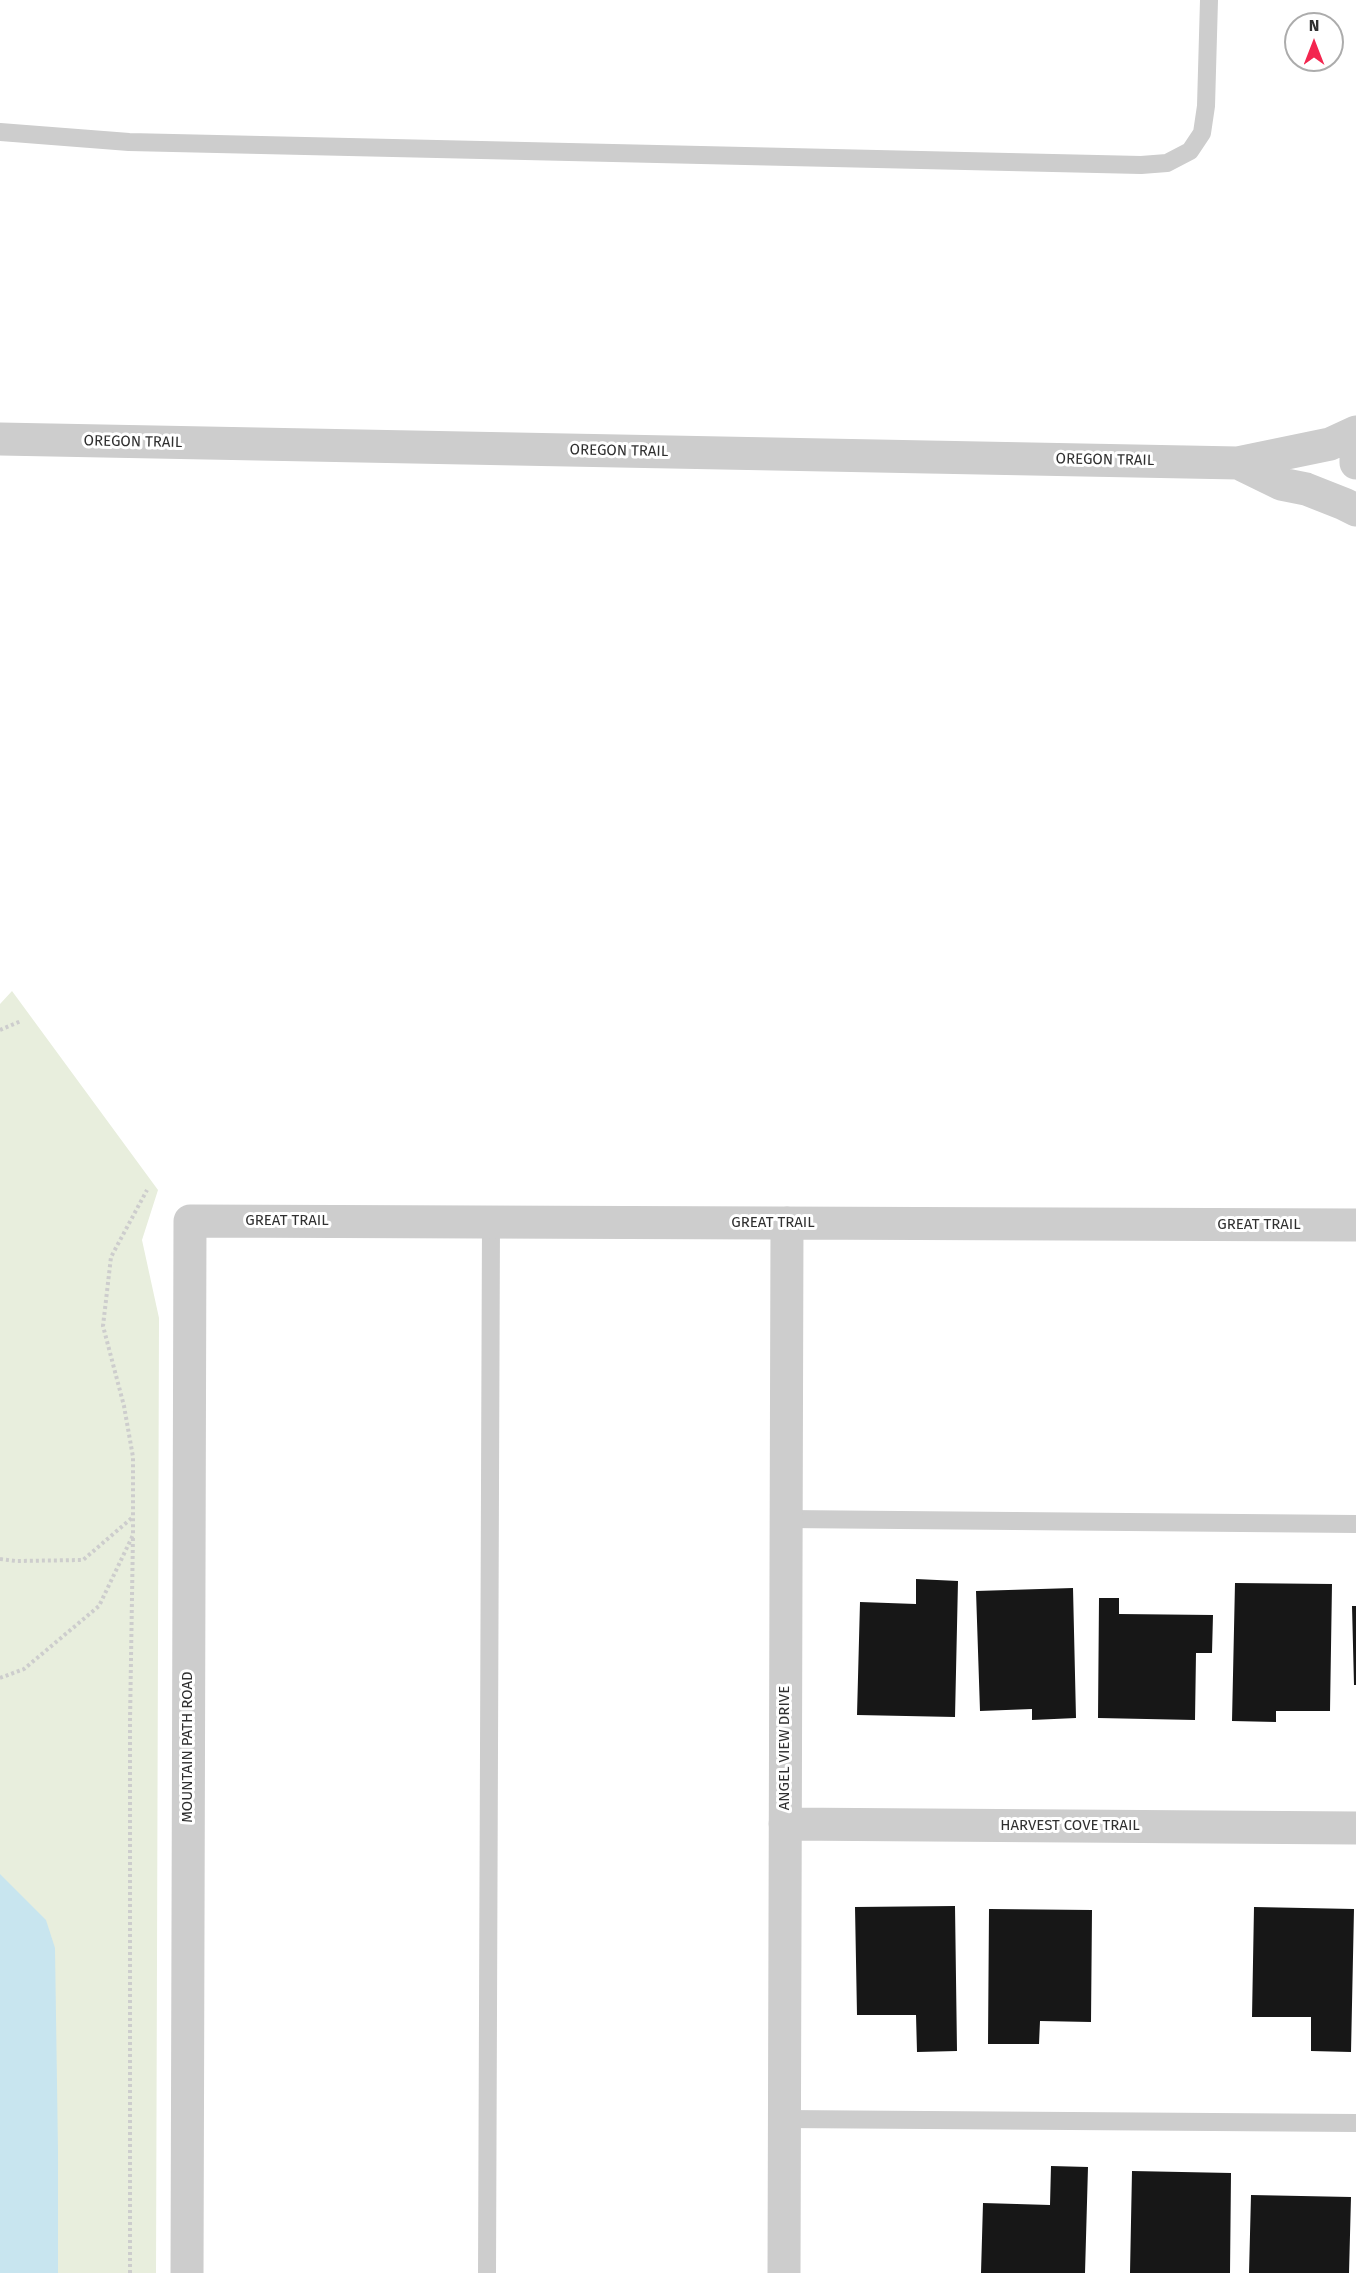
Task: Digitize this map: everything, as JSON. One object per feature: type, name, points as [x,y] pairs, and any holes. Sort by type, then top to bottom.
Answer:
[{"type":"street","name":"OREGON TRAIL","points":[[0,439],[1238,463],[1330,444],[1356,432]]},
{"type":"street","name":"OREGON TRAIL","points":[[1238,463],[1281,484],[1306,489],[1356,510]]},
{"type":"street","name":"GREAT TRAIL","points":[[190,1221],[1356,1225]]},
{"type":"street","name":"MOUNTAIN PATH ROAD","points":[[187,2273],[190,1221]]},
{"type":"street","name":"ANGEL VIEW DRIVE","points":[[784,2273],[787,1223]]},
{"type":"street","name":"HARVEST COVE TRAIL","points":[[785,1824],[1356,1828]]},
{"type":"lane","points":[[0,132],[129,142],[1117,164],[1167,163],[1190,151],[1202,134],[1206,106],[1209,0]]},
{"type":"lane","points":[[487,2273],[491,1222]]},
{"type":"lane","points":[[786,1519],[1356,1524]]},
{"type":"lane","points":[[784,2119],[1356,2122]]},
{"type":"path","points":[[0,1030],[21,1021]]},
{"type":"path","points":[[130,2273],[130,1721],[133,1457],[124,1406],[103,1326],[111,1257],[147,1190]]},
{"type":"path","points":[[0,1559],[15,1561],[83,1560],[133,1516]]},
{"type":"path","points":[[0,1678],[24,1670],[99,1606],[133,1535]]},
{"type":"green space","points":[[12,991],[158,1190],[142,1240],[159,1318],[156,2273],[0,2273],[0,1004]]},
{"type":"water","points":[[0,1874],[46,1920],[55,1948],[58,2273],[0,2273]]},
{"type":"building","points":[[916,1579],[958,1581],[955,1717],[857,1715],[860,1602],[916,1604]]},
{"type":"building","points":[[1235,1583],[1332,1584],[1330,1711],[1276,1711],[1276,1722],[1232,1721]]},
{"type":"building","points":[[1073,1588],[1076,1718],[1032,1720],[1032,1709],[980,1711],[976,1591]]},
{"type":"building","points":[[1099,1598],[1119,1598],[1119,1614],[1213,1615],[1212,1653],[1196,1653],[1195,1720],[1098,1718]]},
{"type":"building","points":[[1352,1606],[1356,1606],[1356,1685],[1354,1685]]},
{"type":"building","points":[[955,1906],[957,2051],[917,2052],[916,2015],[857,2015],[855,1907]]},
{"type":"building","points":[[1254,1907],[1354,1909],[1351,2052],[1311,2051],[1311,2017],[1252,2017]]},
{"type":"building","points":[[989,1909],[1092,1910],[1091,2022],[1040,2021],[1039,2044],[988,2044]]},
{"type":"building","points":[[1051,2166],[1088,2167],[1085,2273],[981,2273],[983,2203],[1050,2205]]},
{"type":"building","points":[[1132,2171],[1231,2173],[1230,2273],[1130,2273]]},
{"type":"building","points":[[1251,2195],[1351,2197],[1349,2273],[1249,2273]]}]
